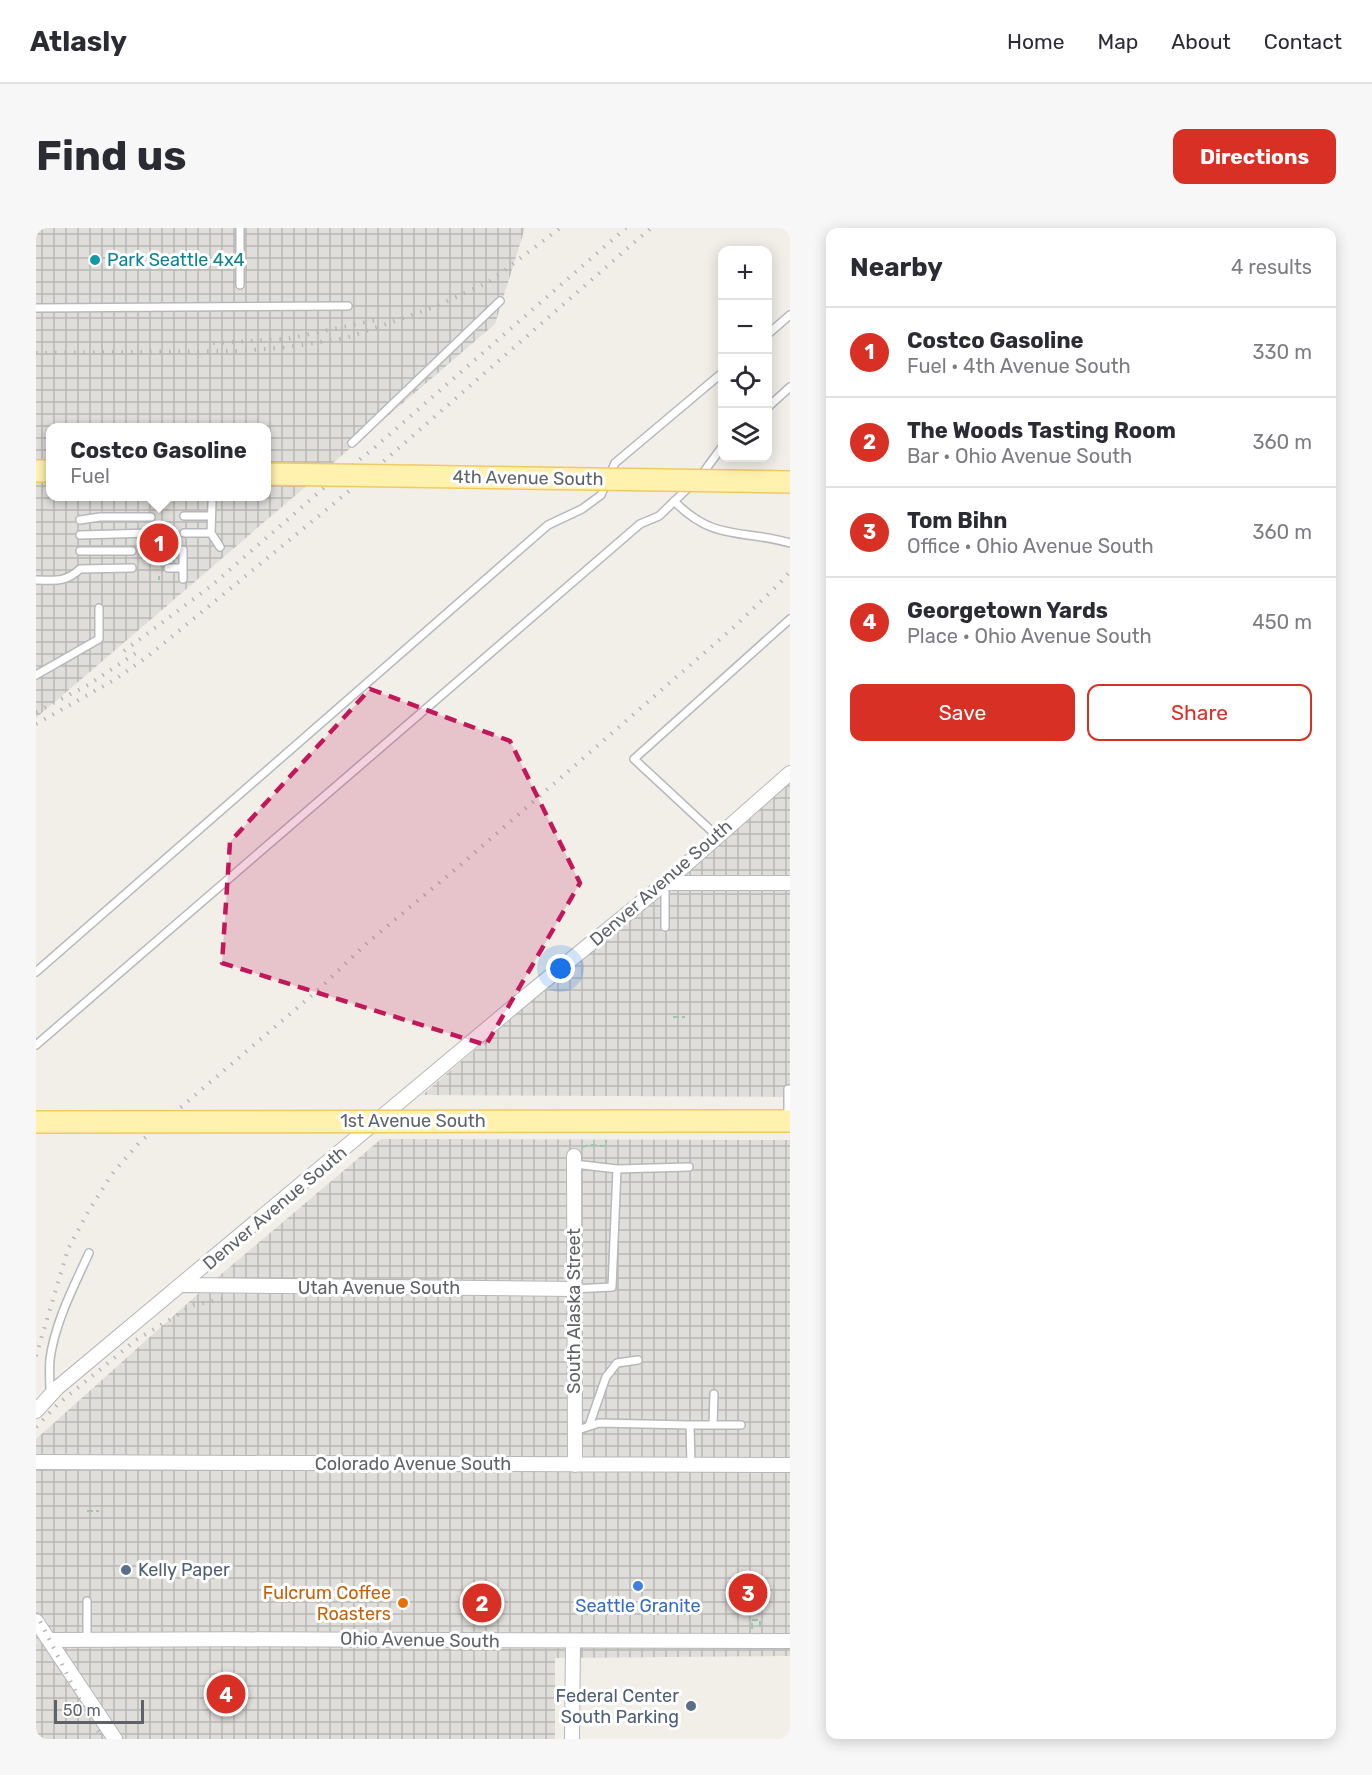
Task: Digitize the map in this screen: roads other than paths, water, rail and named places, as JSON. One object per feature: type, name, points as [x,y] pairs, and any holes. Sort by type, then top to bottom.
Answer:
[{"type":"main road","name":"4th Avenue South","points":[[271,474],[790,482]]},
{"type":"main road","name":"1st Avenue South","points":[[36,1122],[789,1121]]},
{"type":"street","name":"Denver Avenue South","points":[[36,1411],[50,1395],[531,992],[665,883],[790,773]]},
{"type":"street","points":[[665,883],[790,883]]},
{"type":"street","name":"South Alaska Street","points":[[574,1160],[575,1465]]},
{"type":"street","name":"Utah Avenue South","points":[[183,1285],[574,1289]]},
{"type":"street","name":"Colorado Avenue South","points":[[36,1462],[790,1465]]},
{"type":"street","points":[[36,1621],[43,1640],[115,1739]]},
{"type":"street","name":"Ohio Avenue South","points":[[43,1640],[790,1641]]},
{"type":"street","points":[[572,1739],[573,1641]]},
{"type":"lane","points":[[240,228],[240,285]]},
{"type":"lane","points":[[352,444],[500,301]]},
{"type":"lane","points":[[36,308],[348,306]]},
{"type":"lane","points":[[772,331],[790,315]]},
{"type":"lane","points":[[36,972],[548,525],[582,509],[601,495],[615,463],[718,377]]},
{"type":"lane","points":[[772,403],[790,387]]},
{"type":"lane","points":[[36,1045],[640,524],[659,516],[702,475],[718,454]]},
{"type":"lane","points":[[674,501],[686,514],[716,530],[731,534],[774,538],[790,543]]},
{"type":"lane","points":[[212,502],[211,532],[220,547]]},
{"type":"lane","points":[[184,516],[211,516]]},
{"type":"lane","points":[[80,520],[99,517],[151,517]]},
{"type":"lane","points":[[184,533],[211,532]]},
{"type":"lane","points":[[80,535],[151,533]]},
{"type":"lane","points":[[168,550],[183,550],[183,579]]},
{"type":"lane","points":[[80,552],[132,551]]},
{"type":"lane","points":[[36,580],[64,580],[71,578],[80,569],[132,568]]},
{"type":"lane","points":[[168,568],[183,568]]},
{"type":"lane","points":[[36,675],[99,639],[99,608]]},
{"type":"lane","points":[[717,836],[634,759],[790,619]]},
{"type":"lane","points":[[665,883],[665,927]]},
{"type":"lane","points":[[789,1121],[788,1089],[790,1089]]},
{"type":"lane","points":[[574,1160],[617,1169],[689,1167]]},
{"type":"lane","points":[[574,1289],[612,1287],[617,1169]]},
{"type":"lane","points":[[50,1395],[50,1360],[56,1334],[89,1252]]},
{"type":"lane","points":[[589,1426],[606,1377],[617,1362],[638,1360]]},
{"type":"lane","points":[[713,1425],[714,1394]]},
{"type":"lane","points":[[575,1431],[599,1423],[741,1425]]},
{"type":"lane","points":[[690,1425],[691,1465]]},
{"type":"lane","points":[[87,1601],[87,1640]]},
{"type":"railway","points":[[36,353],[240,351],[289,347],[346,338],[432,308],[489,282],[560,228]]},
{"type":"railway","points":[[124,651],[211,586],[325,487],[373,449],[626,228]]},
{"type":"railway","points":[[36,724],[114,680],[147,657],[354,487],[651,228]]},
{"type":"railway","points":[[213,343],[286,339],[376,320]]},
{"type":"railway","points":[[36,1356],[68,1249],[112,1174],[139,1143],[734,627],[790,571]]},
{"type":"railway","points":[[36,712],[88,685],[142,649]]},
{"type":"railway","points":[[36,1427],[58,1404],[136,1340],[194,1305],[228,1298]]},
{"type":"railway","points":[[36,1613],[84,1708],[103,1739]]},
{"type":"place","name":"Park Seattle 4x4","points":[[95,260]]},
{"type":"place","name":"Costco Gasoline","points":[[159,543]]},
{"type":"place","name":"Kelly Paper","points":[[126,1570]]},
{"type":"place","name":"Seattle Granite","points":[[638,1586]]},
{"type":"place","name":"Tom Bihn","points":[[748,1593]]},
{"type":"place","name":"Fulcrum Coffee Roasters","points":[[403,1603]]},
{"type":"place","name":"The Woods Tasting Room","points":[[482,1603]]},
{"type":"place","name":"Georgetown Yards","points":[[226,1694]]},
{"type":"place","name":"Federal Center South Parking","points":[[691,1706]]}]
